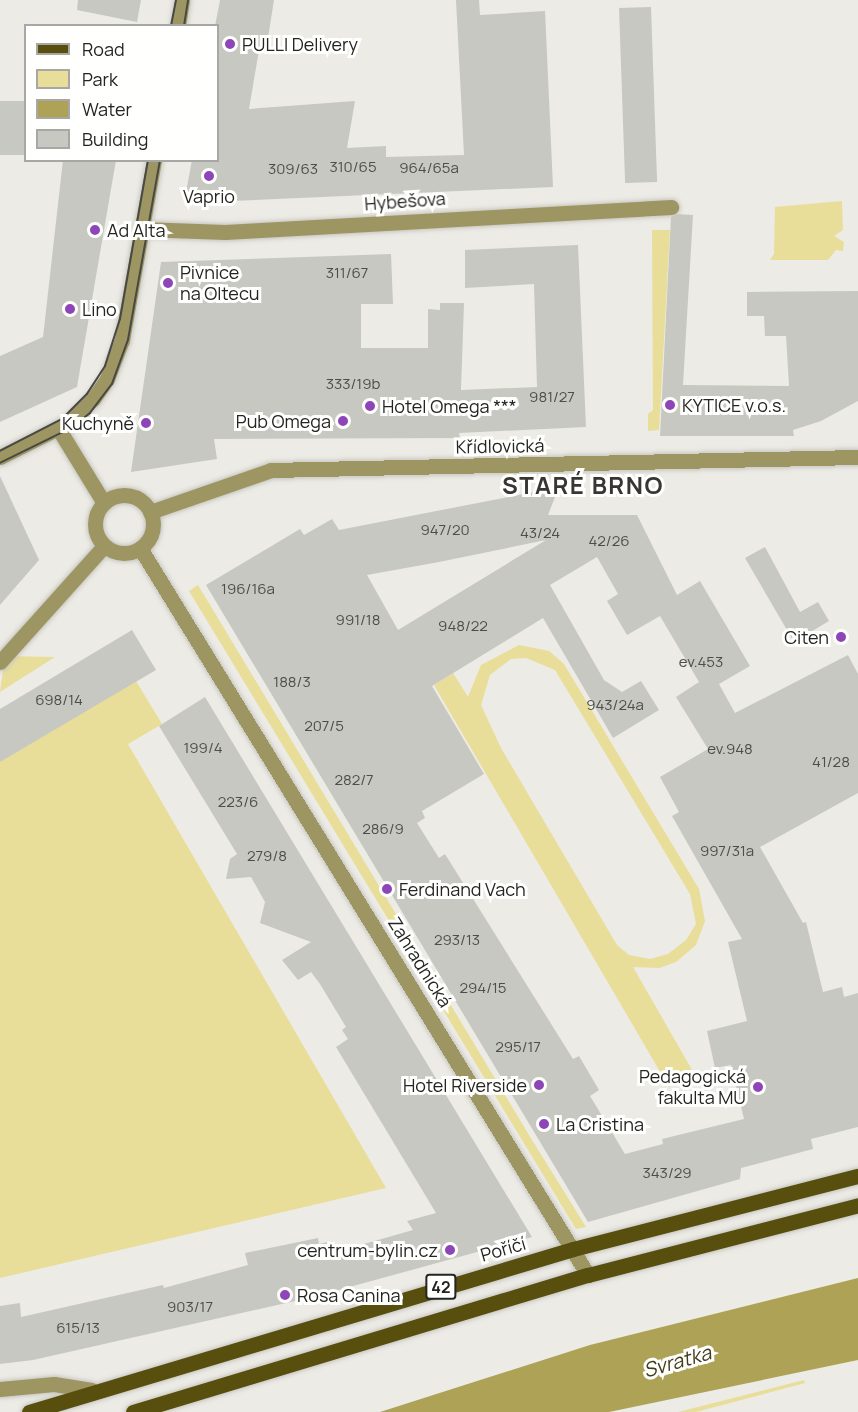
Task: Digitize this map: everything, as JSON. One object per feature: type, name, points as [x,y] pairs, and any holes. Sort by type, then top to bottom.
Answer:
[{"type":"main road","name":"Poříčí","points":[[29,1412],[92,1390],[573,1249],[858,1176]]},
{"type":"main road","name":"42","points":[[133,1412],[588,1275],[858,1205]]},
{"type":"street","points":[[178,24],[182,0]]},
{"type":"street","points":[[0,457],[58,429],[86,408],[112,369],[122,340],[154,162]]},
{"type":"street","name":"Hybešova","points":[[142,229],[225,232],[671,207]]},
{"type":"street","points":[[58,429],[104,503]]},
{"type":"street","name":"Křídlovická","points":[[150,512],[271,470],[858,458]]},
{"type":"street","points":[[129,496],[150,512],[153,528],[140,548],[122,554],[105,546],[99,539],[95,520],[104,503],[129,496]]},
{"type":"street","points":[[0,662],[105,546]]},
{"type":"street","name":"Zahradnická","points":[[140,548],[588,1275]]},
{"type":"street","name":"Poříčí","points":[[0,1389],[54,1384],[92,1390]]},
{"type":"green space","points":[[842,201],[843,230],[834,236],[844,242],[843,251],[836,250],[828,260],[770,260],[774,254],[775,207]]},
{"type":"green space","points":[[652,230],[670,230],[659,430],[648,431],[648,414],[653,410]]},
{"type":"green space","points":[[198,585],[586,1227],[576,1229],[189,591]]},
{"type":"green space","points":[[519,645],[549,651],[564,664],[699,889],[705,921],[696,945],[676,962],[659,968],[633,967],[695,1075],[669,1087],[434,685],[453,673],[468,697],[481,665]],"holes":[[[526,658],[555,670],[690,894],[696,924],[686,940],[668,954],[650,959],[629,955],[617,945],[501,748],[481,705],[490,675],[511,659]]]},
{"type":"green space","points":[[5,656],[55,657],[0,692]]},
{"type":"green space","points":[[136,681],[162,724],[128,744],[386,1188],[0,1278],[0,761]]},
{"type":"green space","points":[[804,1380],[805,1383],[696,1412],[678,1412]]},
{"type":"water","name":"Svratka","points":[[858,1278],[858,1360],[609,1412],[380,1412],[590,1345]]},
{"type":"building","points":[[78,0],[141,0],[137,22],[77,10]]},
{"type":"building","points":[[220,0],[274,0],[266,51],[259,50],[249,109],[355,101],[347,148],[386,146],[386,157],[464,155],[456,0],[479,0],[480,15],[545,11],[553,187],[184,203],[192,162],[219,162],[219,24],[215,24]]},
{"type":"building","points":[[651,7],[657,182],[625,183],[619,8]]},
{"type":"building","points":[[0,101],[24,101],[24,155],[0,155]]},
{"type":"building","points":[[63,162],[116,162],[77,387],[0,422],[0,356],[43,337]]},
{"type":"building","points":[[677,214],[693,215],[683,385],[789,386],[786,336],[765,336],[764,316],[747,316],[747,292],[858,291],[858,401],[821,421],[793,430],[794,436],[660,436],[671,217]]},
{"type":"building","points":[[578,245],[586,427],[459,433],[460,438],[214,439],[217,459],[131,472],[161,262],[391,254],[393,304],[361,304],[361,348],[428,348],[428,309],[440,310],[440,303],[464,303],[461,390],[537,387],[534,284],[465,288],[465,250]]},
{"type":"building","points":[[0,476],[39,560],[0,605]]},
{"type":"building","points":[[544,490],[555,497],[548,515],[637,515],[677,595],[700,581],[750,666],[719,684],[735,713],[848,655],[858,674],[858,793],[760,847],[803,923],[806,922],[823,992],[842,987],[844,997],[858,993],[858,1127],[811,1139],[813,1149],[741,1168],[740,1179],[588,1222],[206,585],[300,529],[304,535],[332,519],[339,530]],"holes":[[[546,540],[398,630],[367,575],[439,562]],[[597,557],[618,594],[607,601],[627,635],[660,616],[699,682],[676,697],[708,749],[660,777],[679,812],[672,816],[742,939],[728,942],[747,1021],[707,1031],[715,1068],[731,1065],[744,1119],[662,1139],[663,1144],[625,1154],[590,1096],[599,1090],[579,1056],[573,1059],[445,854],[439,858],[417,823],[425,818],[422,811],[484,774],[432,686],[543,618],[613,738],[659,710],[641,681],[622,692],[604,680],[550,585]]]},
{"type":"building","points":[[765,547],[800,612],[818,602],[829,621],[794,642],[745,558]]},
{"type":"building","points":[[132,630],[156,670],[0,762],[0,709]]},
{"type":"building","points":[[205,697],[532,1237],[313,1297],[33,1360],[0,1364],[0,1306],[20,1303],[21,1317],[163,1285],[164,1288],[248,1265],[245,1253],[318,1238],[319,1244],[333,1241],[336,1252],[413,1230],[407,1221],[436,1213],[336,1047],[348,1039],[342,1030],[346,1027],[320,984],[311,972],[298,980],[282,960],[311,942],[260,923],[265,902],[251,877],[226,879],[230,859],[237,854],[159,726]]},
{"type":"tram line","points":[[171,24],[176,0]]},
{"type":"tram line","points":[[184,24],[188,0]]},
{"type":"tram line","points":[[0,451],[62,419],[87,394],[105,366],[120,319],[148,162]]},
{"type":"tram line","points":[[0,463],[71,428],[90,413],[112,384],[128,340],[160,162]]},
{"type":"place","name":"PULLI Delivery","points":[[230,44]]},
{"type":"place","name":"Vaprio","points":[[209,176]]},
{"type":"place","name":"Ad Alta","points":[[95,230]]},
{"type":"place","name":"Pivnice na Oltecu","points":[[168,283]]},
{"type":"place","name":"Lino","points":[[70,309]]},
{"type":"place","name":"KYTICE v.o.s.","points":[[670,405]]},
{"type":"place","name":"Hotel Omega ***","points":[[370,406]]},
{"type":"place","name":"Pub Omega","points":[[343,421]]},
{"type":"place","name":"Kuchyně","points":[[146,423]]},
{"type":"place","name":"Citen","points":[[841,637]]},
{"type":"place","name":"Ferdinand Vach","points":[[387,889]]},
{"type":"place","name":"Hotel Riverside","points":[[539,1085]]},
{"type":"place","name":"Pedagogická fakulta MU","points":[[758,1087]]},
{"type":"place","name":"La Cristina","points":[[544,1124]]},
{"type":"place","name":"centrum-bylin.cz","points":[[450,1250]]},
{"type":"place","name":"Rosa Canina","points":[[285,1295]]},
{"type":"district","name":"STARÉ BRNO","points":[[583,485]]}]
